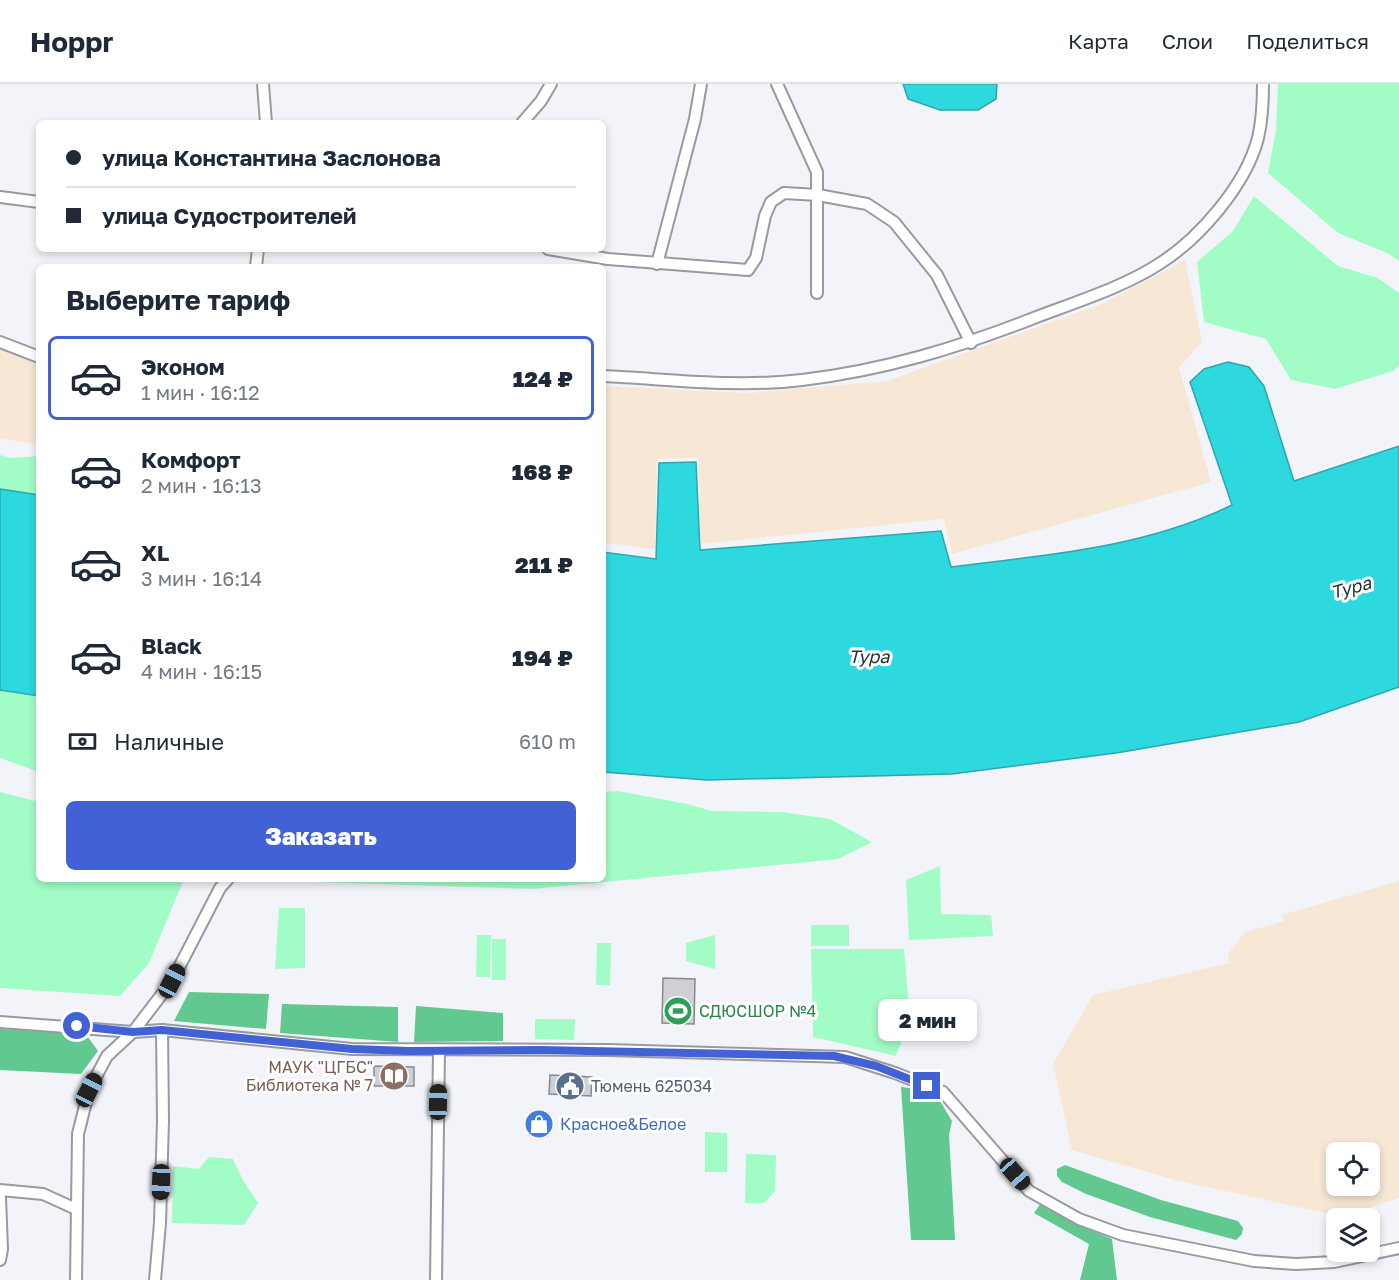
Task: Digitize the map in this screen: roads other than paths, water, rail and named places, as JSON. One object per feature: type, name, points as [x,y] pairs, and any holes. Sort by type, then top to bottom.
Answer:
[{"type":"street","points":[[263,84],[267,120]]},
{"type":"street","points":[[525,120],[542,101],[551,84]]},
{"type":"street","points":[[657,264],[695,118],[701,84]]},
{"type":"street","points":[[777,84],[787,110],[813,160],[819,195],[817,293]]},
{"type":"street","points":[[606,376],[721,383],[800,380],[878,369],[971,343],[1101,292],[1158,265],[1186,244],[1237,185],[1257,139],[1263,101],[1263,84]]},
{"type":"street","points":[[566,252],[657,264],[748,270],[756,258],[765,216],[771,202],[784,193],[819,195],[867,204],[894,222],[937,275],[971,343]]},
{"type":"street","points":[[0,197],[36,201]]},
{"type":"street","points":[[0,342],[36,356]]},
{"type":"street","points":[[76,1280],[78,1134],[89,1090],[107,1056],[133,1032],[172,981],[220,888],[225,882]]},
{"type":"street","points":[[0,1022],[133,1032],[162,1030],[352,1049],[607,1050],[834,1056],[876,1066],[943,1092],[1029,1191],[1079,1218],[1123,1235],[1254,1261],[1296,1264],[1334,1262],[1399,1248]]},
{"type":"street","points":[[155,1280],[160,1223],[163,1120],[162,1030]]},
{"type":"street","points":[[436,1280],[440,1050]]},
{"type":"street","points":[[0,1190],[43,1194],[76,1209]]},
{"type":"street","points":[[0,1198],[2,1249],[0,1260]]},
{"type":"water","points":[[903,84],[997,84],[996,99],[978,110],[940,110],[908,99]]},
{"type":"water","name":"Тура","points":[[1228,362],[1249,367],[1264,386],[1294,481],[1399,446],[1399,687],[1299,722],[1116,753],[952,774],[707,780],[606,772],[606,552],[656,559],[659,463],[696,462],[700,550],[941,531],[951,567],[1094,548],[1164,531],[1199,520],[1232,505],[1190,382],[1204,369]]},
{"type":"water","points":[[0,489],[36,495],[36,696],[0,690]]},
{"type":"place","name":"СДЮСШОР №4","points":[[678,1011]]},
{"type":"place","name":"МАУК \"ЦГБС\" Библиотека № 7","points":[[394,1076]]},
{"type":"place","name":"Тюмень 625034","points":[[570,1086]]},
{"type":"place","name":"Красное&Белое","points":[[539,1124]]}]
